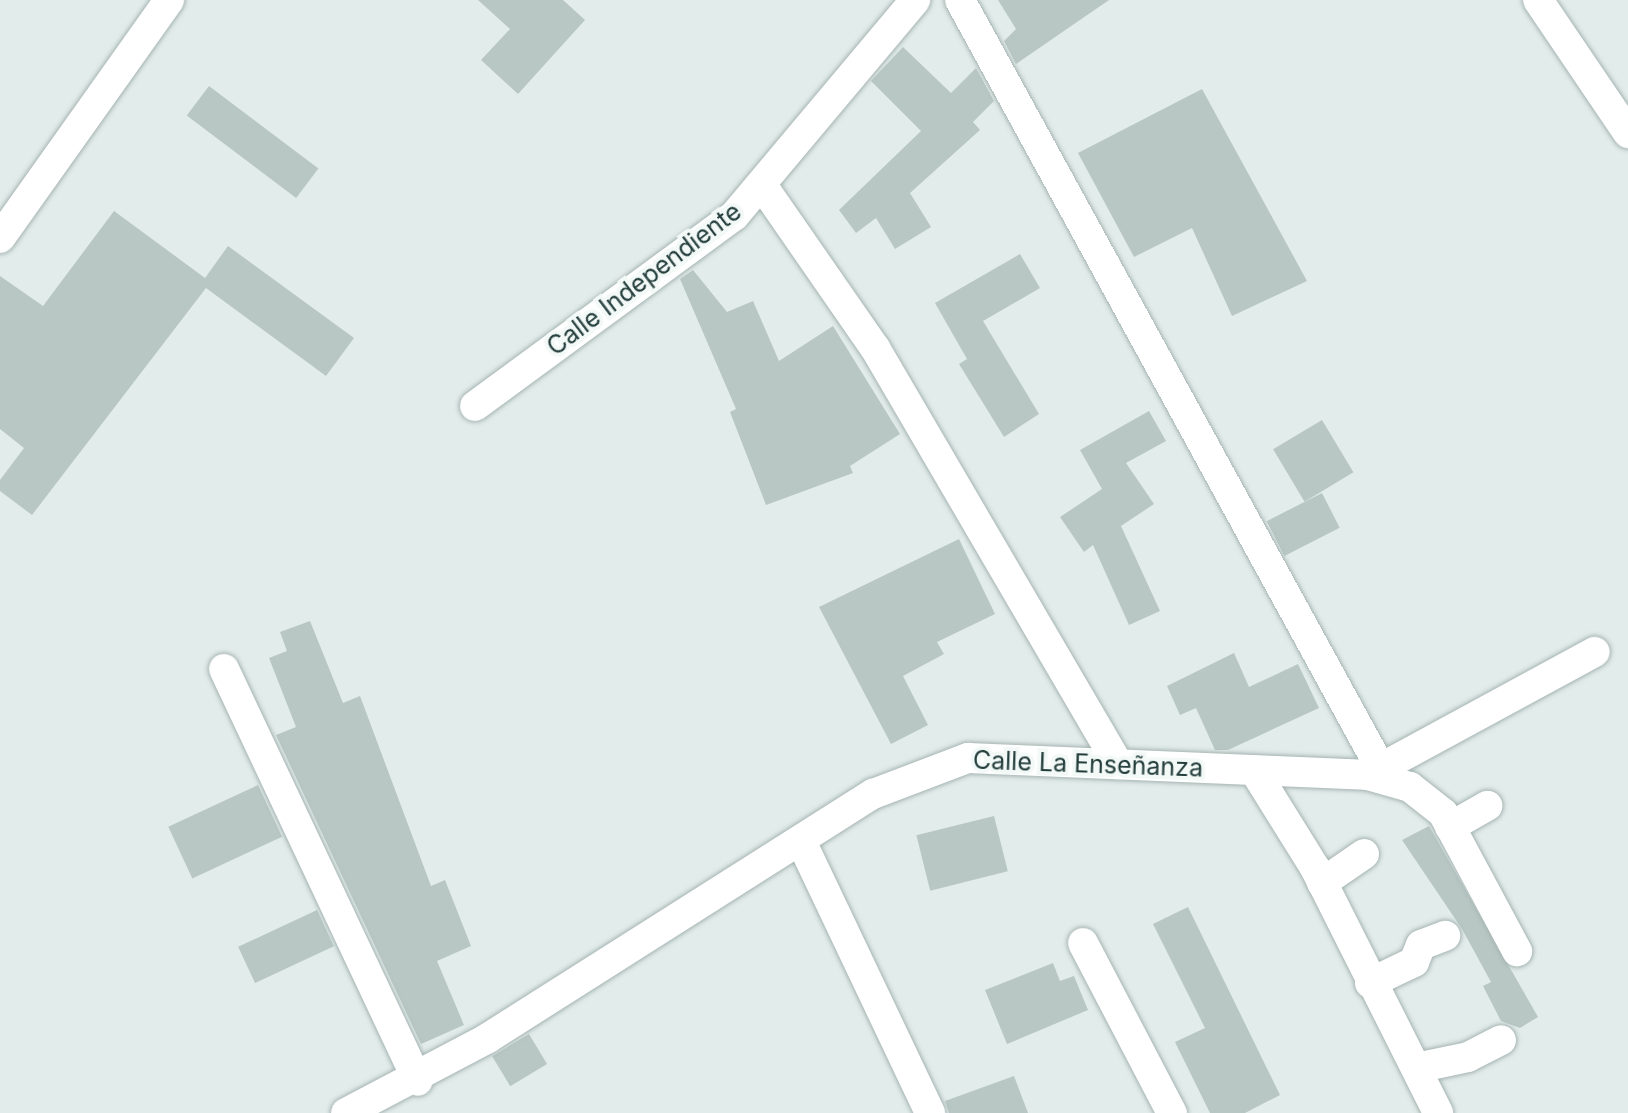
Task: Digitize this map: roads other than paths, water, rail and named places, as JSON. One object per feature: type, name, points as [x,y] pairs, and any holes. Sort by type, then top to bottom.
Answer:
[{"type":"street","points":[[0,238],[168,0]]},
{"type":"street","name":"Calle Independiente","points":[[475,406],[734,216],[915,0]]},
{"type":"street","points":[[960,0],[1374,772],[1410,787],[1450,827],[1517,951]]},
{"type":"street","points":[[1538,0],[1628,133]]},
{"type":"street","points":[[762,185],[875,348],[1118,764]]},
{"type":"street","points":[[1374,772],[1595,652]]},
{"type":"street","points":[[224,669],[418,1081]]},
{"type":"street","name":"Calle La Enseñanza","points":[[346,1113],[418,1081],[873,794],[968,758],[1374,772]]},
{"type":"street","points":[[1254,770],[1322,883],[1438,1113]]},
{"type":"street","points":[[1450,827],[1486,806]]},
{"type":"street","points":[[802,841],[930,1113]]},
{"type":"street","points":[[1322,883],[1364,854]]},
{"type":"street","points":[[1370,983],[1414,962],[1421,945],[1445,936]]},
{"type":"street","points":[[1082,944],[1172,1113]]},
{"type":"street","points":[[1416,1068],[1468,1056],[1501,1040]]}]
